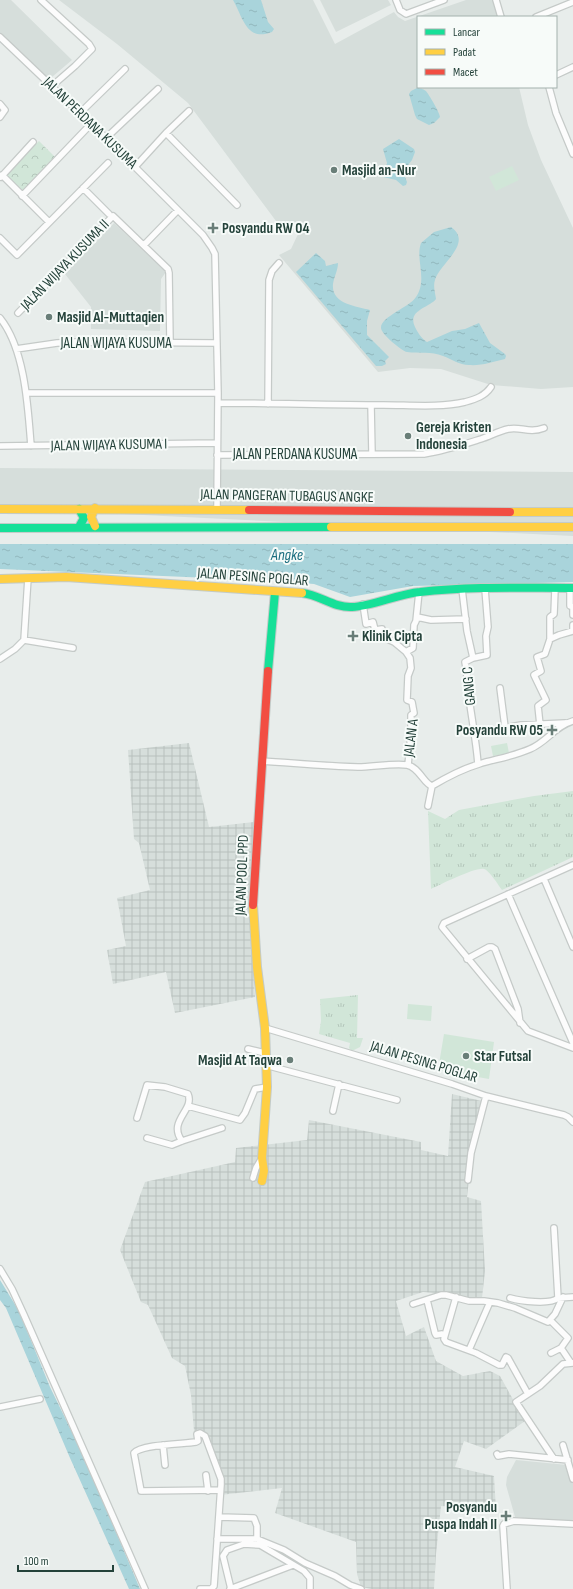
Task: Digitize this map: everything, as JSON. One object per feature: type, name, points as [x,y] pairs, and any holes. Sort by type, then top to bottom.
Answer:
[{"type":"main road","name":"JALAN PANGERAN TUBAGUS ANGKE","points":[[0,509],[95,508],[573,512]]},
{"type":"main road","points":[[95,508],[91,517],[95,526]]},
{"type":"main road","points":[[79,509],[84,518],[83,523],[79,527]]},
{"type":"main road","points":[[464,511],[467,520],[464,528]]},
{"type":"main road","name":"JALAN PANGERAN TUBAGUS ANGKE","points":[[0,528],[95,526],[464,528],[573,527]]},
{"type":"main road","name":"JALAN PESING POGLAR","points":[[0,579],[66,577],[310,594],[338,606],[352,607],[419,592],[462,589],[572,588]]},
{"type":"main road","name":"JALAN POOL PPD","points":[[257,1180],[264,1171],[262,1158],[267,1065],[265,1053],[265,1028],[257,967],[253,909],[265,706],[275,592]]},
{"type":"street","points":[[41,0],[92,48],[75,66],[52,86]]},
{"type":"street","points":[[396,0],[400,10],[406,14],[444,0]]},
{"type":"street","points":[[496,0],[501,16]]},
{"type":"street","points":[[538,16],[573,2]]},
{"type":"street","name":"JALAN PERDANA KUSUMA","points":[[0,37],[135,166],[208,240],[215,254],[218,393],[217,509]]},
{"type":"street","points":[[557,75],[573,67]]},
{"type":"street","points":[[80,113],[125,69]]},
{"type":"street","points":[[548,88],[556,113],[573,152]]},
{"type":"street","points":[[106,138],[158,89]]},
{"type":"street","points":[[0,117],[5,111],[1,106]]},
{"type":"street","points":[[135,166],[189,111]]},
{"type":"street","points":[[22,196],[90,124]]},
{"type":"street","points":[[166,133],[237,205]]},
{"type":"street","points":[[33,142],[1,177],[49,222]]},
{"type":"street","points":[[0,238],[17,255],[108,163]]},
{"type":"street","points":[[83,188],[144,245],[165,266],[169,273],[170,342]]},
{"type":"street","points":[[144,245],[178,210]]},
{"type":"street","name":"JALAN WIJAYA KUSUMA II","points":[[18,313],[111,215]]},
{"type":"street","points":[[268,404],[270,280],[272,271],[279,263]]},
{"type":"street","points":[[0,318],[8,329],[16,349],[26,393],[31,446]]},
{"type":"street","name":"JALAN WIJAYA KUSUMA","points":[[16,349],[76,342],[217,343]]},
{"type":"street","points":[[218,403],[447,405],[466,402],[481,397],[491,387]]},
{"type":"street","points":[[26,393],[218,393]]},
{"type":"street","name":"JALAN PERDANA KUSUMA","points":[[371,405],[372,454]]},
{"type":"street","name":"JALAN PERDANA KUSUMA","points":[[217,455],[424,454],[441,452],[508,429],[531,431],[544,428]]},
{"type":"street","name":"JALAN WIJAYA KUSUMA I","points":[[0,446],[217,443]]},
{"type":"street","points":[[0,659],[15,650],[24,640],[28,578]]},
{"type":"street","points":[[572,588],[570,606],[573,608],[573,615]]},
{"type":"street","name":"GANG C","points":[[462,589],[473,658],[464,662],[468,673],[468,690],[478,764]]},
{"type":"street","points":[[473,658],[487,655],[486,636],[488,626],[484,589]]},
{"type":"street","points":[[540,725],[538,706],[546,700],[534,674],[541,671],[538,657],[545,654],[550,639],[550,618],[554,614],[555,589]]},
{"type":"street","points":[[363,604],[366,624],[373,622],[375,630],[382,630],[384,637],[394,642],[406,652],[413,648],[414,625],[417,617],[419,592]]},
{"type":"street","points":[[417,617],[431,620],[466,619]]},
{"type":"street","points":[[550,639],[573,631],[573,624]]},
{"type":"street","points":[[24,640],[73,648]]},
{"type":"street","name":"JALAN A","points":[[406,652],[410,658],[411,668],[408,676],[407,700],[412,702],[414,713],[411,715],[408,765]]},
{"type":"street","points":[[500,688],[506,727]]},
{"type":"street","points":[[474,733],[506,727],[571,722]]},
{"type":"street","points":[[428,806],[432,786],[452,774],[478,764],[531,749],[545,741],[554,732],[571,722]]},
{"type":"street","points":[[262,761],[360,767],[408,765],[416,769],[429,785],[432,786]]},
{"type":"street","points":[[573,865],[442,926],[442,929],[520,1023],[532,1033],[573,1048]]},
{"type":"street","points":[[544,879],[573,947]]},
{"type":"street","points":[[508,894],[573,1043]]},
{"type":"street","points":[[467,958],[489,947],[495,949],[518,1009],[520,1023]]},
{"type":"street","name":"JALAN PESING POGLAR","points":[[265,1028],[452,1084],[486,1096],[564,1115],[573,1122]]},
{"type":"street","points":[[248,1049],[265,1053]]},
{"type":"street","points":[[267,1065],[397,1100]]},
{"type":"street","points":[[137,1118],[147,1086],[149,1084],[188,1094],[188,1106],[181,1116],[177,1131],[177,1134],[182,1141]]},
{"type":"street","points":[[333,1111],[339,1084]]},
{"type":"street","points":[[188,1106],[240,1120],[245,1113],[255,1089],[267,1087]]},
{"type":"street","points":[[468,1180],[471,1153],[486,1096]]},
{"type":"street","points":[[147,1138],[172,1145],[222,1128]]},
{"type":"street","points":[[550,1321],[560,1298],[554,1228]]},
{"type":"street","points":[[0,1269],[12,1289],[24,1315],[145,1589]]},
{"type":"street","points":[[413,1304],[444,1295],[469,1301],[490,1302],[515,1308],[546,1321],[550,1321],[568,1338],[561,1348],[551,1354]]},
{"type":"street","points":[[510,1298],[520,1301],[551,1302],[560,1298],[573,1296]]},
{"type":"street","points":[[456,1297],[444,1336],[446,1342],[469,1350],[501,1365],[506,1357],[508,1358],[528,1394]]},
{"type":"street","points":[[427,1300],[435,1333],[436,1335],[442,1334],[444,1336]]},
{"type":"street","points":[[469,1350],[490,1302]]},
{"type":"street","points":[[554,1459],[516,1403],[546,1381],[563,1364],[572,1363],[561,1348]]},
{"type":"street","points":[[0,1407],[40,1399]]},
{"type":"street","points":[[200,1589],[211,1588],[214,1586],[220,1490],[220,1479],[204,1434],[197,1434],[198,1441],[196,1442],[163,1445],[141,1449],[134,1452],[140,1490],[220,1490]]},
{"type":"street","points":[[563,1444],[573,1479]]},
{"type":"street","points":[[163,1445],[165,1465]]},
{"type":"street","points":[[497,1454],[498,1456],[509,1454],[568,1460]]},
{"type":"street","points":[[206,1475],[208,1491]]},
{"type":"street","points":[[219,1517],[254,1518],[257,1539]]},
{"type":"street","points":[[507,1589],[504,1524],[514,1521],[573,1524]]},
{"type":"street","points":[[218,1539],[257,1539],[284,1550],[305,1563],[361,1589]]},
{"type":"street","points":[[293,1565],[230,1589],[223,1558],[225,1552],[244,1544],[260,1545],[293,1565],[308,1575],[310,1589]]},
{"type":"shaded area","points":[[0,0],[11,0],[72,60],[45,83],[0,42]]},
{"type":"shaded area","points":[[59,0],[313,0],[335,44],[394,12],[398,17],[405,21],[417,17],[417,88],[519,88],[528,125],[541,160],[573,228],[573,387],[541,389],[491,385],[441,369],[410,368],[378,372],[279,255],[291,249],[299,232],[279,225],[188,103],[117,44]]},
{"type":"shaded area","points":[[320,0],[388,0],[391,5],[336,32]]},
{"type":"shaded area","points":[[466,0],[493,0],[498,16],[420,16]]},
{"type":"shaded area","points":[[114,223],[166,272],[161,279],[160,331],[91,329],[91,307],[65,274]]},
{"type":"shaded area","points":[[0,468],[573,472],[573,536],[0,508]]},
{"type":"shaded area","points":[[189,743],[209,827],[254,822],[249,910],[255,997],[175,1013],[166,972],[113,984],[107,950],[126,946],[117,898],[150,890],[139,843],[134,839],[128,750]]},
{"type":"shaded area","points":[[452,1094],[486,1102],[472,1154],[467,1197],[481,1201],[485,1271],[482,1298],[465,1300],[446,1294],[423,1292],[396,1301],[406,1336],[424,1327],[436,1361],[463,1376],[490,1371],[500,1376],[525,1421],[486,1449],[464,1441],[455,1467],[494,1476],[496,1510],[441,1506],[434,1589],[372,1589],[361,1587],[357,1574],[356,1542],[275,1513],[282,1488],[220,1495],[221,1481],[202,1432],[194,1431],[191,1395],[185,1366],[172,1358],[148,1305],[141,1302],[120,1250],[145,1182],[235,1162],[236,1148],[307,1140],[309,1120],[421,1142],[421,1150],[448,1156]]},
{"type":"shaded area","points":[[516,1460],[567,1465],[573,1480],[573,1521],[515,1517],[506,1485],[507,1477]]},
{"type":"green space","points":[[39,141],[56,158],[22,193],[5,176]]},
{"type":"green space","points":[[512,166],[519,180],[496,191],[489,177]]},
{"type":"green space","points":[[507,743],[509,753],[493,756],[491,746]]},
{"type":"green space","points":[[573,791],[573,857],[502,890],[491,875],[484,869],[466,873],[431,889],[428,811],[445,819],[459,810],[534,796]]},
{"type":"green space","points":[[358,995],[357,1038],[363,1038],[360,1047],[352,1051],[349,1048],[350,1043],[319,1034],[321,1021],[320,999]]},
{"type":"green space","points":[[408,1004],[432,1006],[431,1021],[407,1019]]},
{"type":"green space","name":"Star Futsal","points":[[444,1034],[494,1042],[489,1079],[438,1070]]},
{"type":"water","points":[[233,0],[261,0],[268,22],[274,29],[272,32],[256,34],[251,31],[246,26]]},
{"type":"water","points":[[417,88],[426,91],[438,111],[440,117],[434,123],[429,125],[417,119],[415,115],[409,94]]},
{"type":"water","points":[[399,139],[414,149],[415,152],[412,160],[405,169],[405,177],[407,182],[406,185],[403,186],[396,180],[383,177],[387,163],[383,149]]},
{"type":"water","points":[[451,227],[457,233],[459,240],[457,247],[435,280],[434,287],[436,299],[416,313],[413,321],[415,327],[423,339],[427,342],[452,331],[465,329],[479,323],[490,343],[505,354],[505,359],[482,364],[465,365],[438,354],[407,352],[392,342],[382,331],[382,324],[385,320],[408,305],[416,297],[421,283],[419,256],[421,243],[434,232]]},
{"type":"water","points":[[316,253],[325,261],[326,266],[338,263],[333,284],[333,291],[336,296],[346,303],[370,310],[367,321],[367,335],[389,357],[385,361],[386,364],[376,366],[296,272]]},
{"type":"water","name":"Angke","points":[[0,544],[573,544],[573,582],[413,586],[350,597],[314,584],[277,581],[0,569]]},
{"type":"water","points":[[0,1280],[19,1311],[50,1387],[87,1463],[140,1589],[129,1589],[70,1458],[6,1308],[0,1300]]},
{"type":"traffic: fast","points":[[79,509],[84,518],[79,527]]},
{"type":"traffic: fast","points":[[0,528],[331,527]]},
{"type":"traffic: fast","points":[[302,593],[315,596],[339,606],[352,607],[368,605],[412,593],[439,590],[573,588]]},
{"type":"traffic: fast","points":[[268,671],[275,592]]},
{"type":"traffic: slow","points":[[95,508],[91,517],[95,526]]},
{"type":"traffic: slow","points":[[0,509],[249,510]]},
{"type":"traffic: slow","points":[[510,512],[573,512]]},
{"type":"traffic: slow","points":[[331,527],[573,527]]},
{"type":"traffic: slow","points":[[0,579],[66,577],[302,593]]},
{"type":"traffic: slow","points":[[253,905],[257,967],[265,1028],[267,1087],[262,1158],[264,1171],[262,1181]]},
{"type":"traffic: jam","points":[[249,510],[510,512]]},
{"type":"traffic: jam","points":[[253,905],[268,671]]},
{"type":"place","name":"Masjid an-Nur","points":[[334,170]]},
{"type":"place","name":"Posyandu RW 04","points":[[213,228]]},
{"type":"place","name":"Masjid Al-Muttaqien","points":[[49,317]]},
{"type":"place","name":"Gereja Kristen Indonesia","points":[[408,436]]},
{"type":"place","name":"Klinik Cipta","points":[[353,636]]},
{"type":"place","name":"Posyandu RW 05","points":[[552,730]]},
{"type":"place","name":"Star Futsal","points":[[466,1056]]},
{"type":"place","name":"Masjid At Taqwa","points":[[290,1060]]},
{"type":"place","name":"Posyandu Puspa Indah II","points":[[506,1516]]}]
